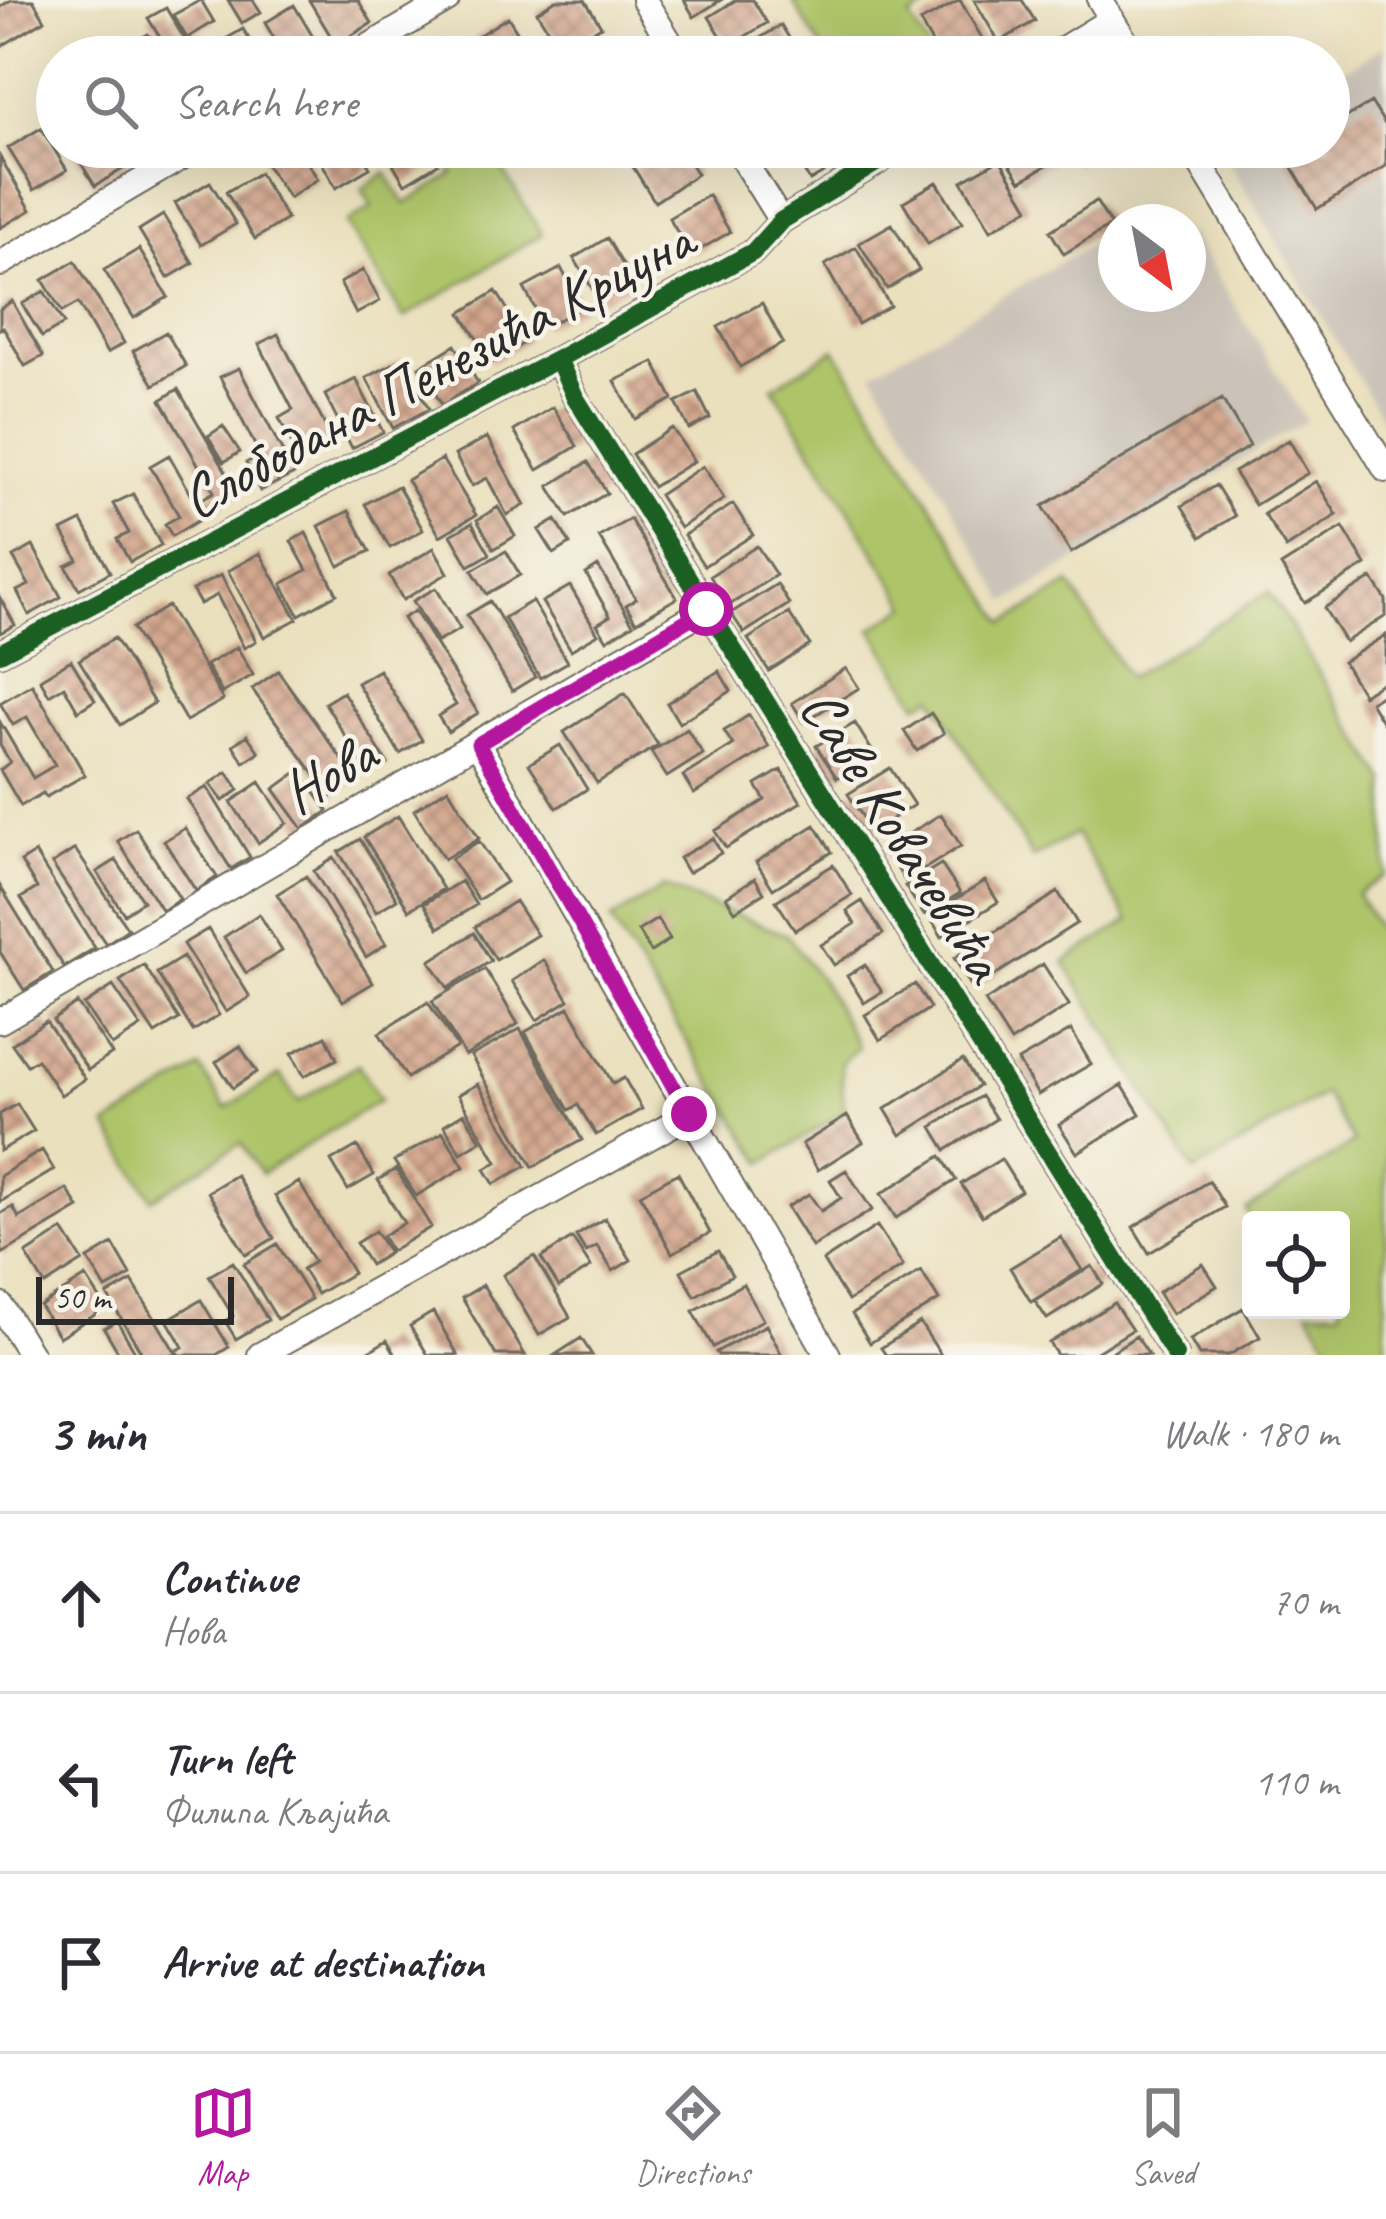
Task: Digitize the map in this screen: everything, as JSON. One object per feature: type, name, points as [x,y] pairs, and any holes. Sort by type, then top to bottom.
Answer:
[{"type":"street","points":[[386,36],[447,0]]},
{"type":"street","points":[[644,0],[667,36]]},
{"type":"street","points":[[1075,36],[1106,10],[1122,36]]},
{"type":"street","points":[[0,264],[163,168]]},
{"type":"street","points":[[748,168],[781,221]]},
{"type":"street","name":"Слободана Пенезића Крцуна","points":[[0,653],[753,252],[781,221],[868,168]]},
{"type":"street","points":[[1203,168],[1386,470]]},
{"type":"street","name":"Саве Ковачевића","points":[[558,359],[575,397],[706,609],[1175,1355]]},
{"type":"street","name":"Нова","points":[[0,1022],[706,609]]},
{"type":"street","points":[[478,744],[828,1355]]},
{"type":"street","points":[[260,1355],[689,1114]]},
{"type":"street","points":[[0,1305],[31,1355]]},
{"type":"shaded area","points":[[1386,45],[1386,425],[1233,168],[1350,168],[1350,66]]},
{"type":"shaded area","points":[[1098,241],[1098,312],[1206,312],[1206,258],[1306,421],[1007,602],[873,372]]},
{"type":"green space","points":[[792,0],[938,0],[910,18],[921,36],[814,36]]},
{"type":"green space","points":[[450,168],[501,168],[542,234],[404,318],[346,223],[372,207],[362,189],[386,173],[405,204],[453,174]]},
{"type":"green space","points":[[835,349],[1005,623],[1070,584],[1128,678],[1269,592],[1386,781],[1386,875],[1357,894],[1386,942],[1386,1355],[1335,1355],[1313,1319],[1350,1319],[1350,1211],[1246,1210],[1354,1143],[1324,1094],[1194,1172],[1064,962],[1129,921],[1075,834],[1033,858],[933,696],[918,704],[872,629],[908,606],[773,387]]},
{"type":"green space","points":[[664,887],[787,935],[823,983],[858,1047],[841,1063],[844,1112],[763,1163],[611,920]]},
{"type":"green space","points":[[358,1064],[380,1100],[261,1174],[241,1143],[152,1199],[107,1126],[200,1068],[226,1108],[280,1075],[298,1102]]},
{"type":"building","points":[[11,0],[33,0],[45,20],[0,47],[0,7]]},
{"type":"building","points":[[201,0],[214,22],[186,36],[173,15]]},
{"type":"building","points":[[228,0],[253,0],[261,12],[242,23]]},
{"type":"building","points":[[309,0],[358,0],[372,23],[351,36],[331,36]]},
{"type":"building","points":[[556,0],[585,0],[601,26],[585,36],[552,36],[537,12]]},
{"type":"building","points":[[684,0],[721,0],[694,17]]},
{"type":"building","points":[[736,0],[753,0],[767,23],[746,36],[721,36],[709,17]]},
{"type":"building","points":[[960,0],[981,36],[928,36],[920,22]]},
{"type":"building","points":[[974,0],[1022,0],[1035,21],[1009,36],[995,36]]},
{"type":"building","points":[[294,5],[312,36],[273,36],[265,23]]},
{"type":"building","points":[[166,8],[183,36],[159,36],[148,18]]},
{"type":"building","points":[[508,17],[520,36],[478,36]]},
{"type":"building","points":[[781,25],[788,36],[763,36]]},
{"type":"building","points":[[1371,102],[1386,126],[1386,166],[1317,209],[1292,168],[1350,168],[1350,115]]},
{"type":"building","points":[[36,131],[36,168],[67,170],[34,190],[8,148]]},
{"type":"building","points":[[0,157],[31,210],[0,228]]},
{"type":"building","points":[[84,168],[124,168],[95,186]]},
{"type":"building","points":[[268,168],[311,168],[318,179],[289,198]]},
{"type":"building","points":[[325,168],[370,168],[336,188]]},
{"type":"building","points":[[395,168],[431,168],[405,184]]},
{"type":"building","points":[[634,168],[693,168],[697,174],[655,202]]},
{"type":"building","points":[[802,168],[832,168],[810,181]]},
{"type":"building","points":[[984,168],[1005,168],[1029,208],[991,230],[962,181]]},
{"type":"building","points":[[1013,168],[1042,168],[1021,181]]},
{"type":"building","points":[[259,173],[287,219],[255,239],[226,192]]},
{"type":"building","points":[[210,182],[236,224],[201,245],[175,203]]},
{"type":"building","points":[[937,182],[962,223],[928,244],[903,202]]},
{"type":"building","points":[[708,195],[730,232],[691,255],[669,218]]},
{"type":"building","points":[[1096,201],[1098,204],[1098,233],[1064,254],[1050,231]]},
{"type":"building","points":[[163,215],[193,263],[168,278],[139,230]]},
{"type":"building","points":[[892,224],[919,270],[887,289],[859,243]]},
{"type":"building","points":[[607,238],[633,282],[600,302],[574,258]]},
{"type":"building","points":[[856,247],[890,306],[858,324],[825,265]]},
{"type":"building","points":[[139,249],[168,297],[134,318],[104,270]]},
{"type":"building","points":[[75,261],[124,343],[107,353],[78,303],[62,312],[43,280]]},
{"type":"building","points":[[561,268],[582,307],[545,327],[524,288]]},
{"type":"building","points":[[363,270],[380,301],[356,314],[340,283]]},
{"type":"building","points":[[44,291],[64,324],[42,337],[22,304]]},
{"type":"building","points":[[496,291],[527,341],[492,363],[461,313]]},
{"type":"building","points":[[12,301],[43,356],[25,366],[3,327],[0,329],[0,309]]},
{"type":"building","points":[[762,303],[783,343],[740,367],[718,327]]},
{"type":"building","points":[[166,332],[186,366],[154,385],[133,351]]},
{"type":"building","points":[[278,334],[334,443],[300,460],[279,418],[293,410],[259,344]]},
{"type":"building","points":[[455,345],[478,383],[442,405],[419,367]]},
{"type":"building","points":[[402,359],[429,409],[393,428],[366,378]]},
{"type":"building","points":[[654,362],[673,399],[635,419],[615,381]]},
{"type":"building","points":[[239,368],[294,474],[260,491],[246,463],[260,455],[220,377]]},
{"type":"building","points":[[356,379],[383,432],[352,448],[325,395]]},
{"type":"building","points":[[178,389],[239,494],[207,513],[200,500],[214,492],[161,400]]},
{"type":"building","points":[[697,392],[710,418],[689,429],[676,403]]},
{"type":"building","points":[[1222,399],[1250,446],[1071,553],[1043,506]]},
{"type":"building","points":[[553,407],[577,446],[538,470],[514,431]]},
{"type":"building","points":[[223,426],[240,452],[224,462],[208,436]]},
{"type":"building","points":[[672,428],[694,461],[653,487],[632,454]]},
{"type":"building","points":[[487,437],[525,505],[507,515],[487,478],[472,486],[455,455]]},
{"type":"building","points":[[1289,440],[1308,473],[1255,505],[1234,472]]},
{"type":"building","points":[[169,455],[204,517],[172,536],[165,524],[179,516],[150,466]]},
{"type":"building","points":[[442,459],[476,515],[440,536],[407,480]]},
{"type":"building","points":[[588,462],[607,493],[568,517],[549,486]]},
{"type":"building","points":[[703,466],[724,499],[680,528],[659,495]]},
{"type":"building","points":[[1316,481],[1337,515],[1286,548],[1264,514]]},
{"type":"building","points":[[1216,485],[1235,516],[1201,537],[1182,506]]},
{"type":"building","points":[[398,486],[423,530],[390,548],[365,504]]},
{"type":"building","points":[[133,494],[161,545],[130,562],[117,539],[129,533],[113,504]]},
{"type":"building","points":[[733,504],[753,535],[704,566],[684,535]]},
{"type":"building","points":[[498,507],[515,536],[494,549],[477,520]]},
{"type":"building","points":[[349,511],[370,551],[339,566],[319,526]]},
{"type":"building","points":[[630,519],[677,598],[636,622],[626,605],[636,599],[599,537]]},
{"type":"building","points":[[556,520],[570,544],[554,554],[539,530]]},
{"type":"building","points":[[82,521],[110,572],[79,589],[66,566],[78,560],[62,531]]},
{"type":"building","points":[[472,523],[490,554],[469,566],[451,535]]},
{"type":"building","points":[[1343,527],[1366,565],[1305,603],[1281,566]]},
{"type":"building","points":[[306,533],[337,594],[299,615],[282,584],[307,570],[291,541]]},
{"type":"building","points":[[33,546],[61,597],[29,615],[17,591],[29,585],[13,557]]},
{"type":"building","points":[[757,546],[776,575],[728,606],[710,576]]},
{"type":"building","points":[[434,548],[448,573],[403,600],[389,575]]},
{"type":"building","points":[[506,551],[520,575],[487,594],[472,570]]},
{"type":"building","points":[[260,553],[297,619],[264,637],[228,571]]},
{"type":"building","points":[[598,566],[633,624],[607,640],[597,624],[610,616],[586,574]]},
{"type":"building","points":[[221,575],[256,641],[244,648],[217,595],[200,604],[192,590]]},
{"type":"building","points":[[1372,578],[1386,600],[1386,616],[1345,642],[1324,608]]},
{"type":"building","points":[[777,584],[789,604],[744,633],[731,613]]},
{"type":"building","points":[[570,586],[598,634],[571,650],[542,602]]},
{"type":"building","points":[[436,588],[460,629],[437,642],[413,601]]},
{"type":"building","points":[[0,598],[15,625],[0,633]]},
{"type":"building","points":[[490,601],[535,677],[512,691],[467,615]]},
{"type":"building","points":[[532,601],[568,662],[540,678],[504,618]]},
{"type":"building","points":[[168,606],[223,700],[186,721],[132,628]]},
{"type":"building","points":[[415,611],[478,713],[448,732],[438,716],[456,705],[403,618]]},
{"type":"building","points":[[789,613],[810,645],[769,671],[748,639]]},
{"type":"building","points":[[1386,635],[1386,680],[1363,695],[1343,662]]},
{"type":"building","points":[[114,638],[154,703],[120,725],[79,660]]},
{"type":"building","points":[[237,647],[253,675],[222,693],[206,665]]},
{"type":"building","points":[[71,660],[95,700],[78,711],[64,686],[49,695],[40,679]]},
{"type":"building","points":[[846,668],[859,688],[804,722],[792,703]]},
{"type":"building","points":[[379,670],[422,740],[400,754],[357,683]]},
{"type":"building","points":[[278,671],[356,779],[331,797],[252,689]]},
{"type":"building","points":[[719,671],[731,691],[679,723],[667,703]]},
{"type":"building","points":[[32,684],[85,775],[21,806],[0,770],[10,762],[0,745],[0,722],[33,778],[55,765],[27,717],[13,725],[0,703]]},
{"type":"building","points":[[343,692],[388,764],[369,775],[325,703]]},
{"type":"building","points":[[1386,692],[1386,728],[1370,702]]},
{"type":"building","points":[[625,693],[658,745],[597,783],[564,732]]},
{"type":"building","points":[[931,713],[944,733],[917,751],[904,731]]},
{"type":"building","points":[[749,715],[769,747],[694,794],[683,776],[733,745],[724,731]]},
{"type":"building","points":[[855,723],[874,754],[837,778],[816,746]]},
{"type":"building","points":[[687,729],[703,754],[667,777],[651,752]]},
{"type":"building","points":[[247,735],[259,752],[244,762],[233,745]]},
{"type":"building","points":[[560,745],[587,789],[557,808],[529,764]]},
{"type":"building","points":[[890,768],[914,805],[872,831],[848,794]]},
{"type":"building","points":[[781,770],[801,802],[726,848],[715,831],[765,800],[756,785]]},
{"type":"building","points":[[299,771],[328,811],[303,829],[274,789]]},
{"type":"building","points":[[227,772],[239,790],[223,801],[210,784]]},
{"type":"building","points":[[260,782],[287,823],[258,843],[231,802]]},
{"type":"building","points":[[207,787],[250,857],[231,869],[187,799]]},
{"type":"building","points":[[448,788],[479,838],[444,859],[414,810]]},
{"type":"building","points":[[941,814],[961,846],[905,881],[885,849]]},
{"type":"building","points":[[398,816],[443,889],[409,910],[364,837]]},
{"type":"building","points":[[815,825],[832,852],[773,889],[756,862]]},
{"type":"building","points":[[185,828],[217,877],[196,891],[164,841]]},
{"type":"building","points":[[136,829],[180,899],[162,911],[118,841]]},
{"type":"building","points":[[713,838],[721,853],[688,873],[679,858]]},
{"type":"building","points":[[360,839],[397,899],[376,912],[339,852]]},
{"type":"building","points":[[479,841],[506,882],[478,900],[451,859]]},
{"type":"building","points":[[75,849],[128,929],[106,944],[52,864]]},
{"type":"building","points":[[35,853],[95,948],[64,967],[21,898],[37,888],[21,862]]},
{"type":"building","points":[[334,858],[386,944],[366,957],[314,871]]},
{"type":"building","points":[[116,860],[143,901],[124,914],[97,872]]},
{"type":"building","points":[[941,864],[960,893],[924,915],[905,886]]},
{"type":"building","points":[[833,865],[852,895],[795,930],[776,901]]},
{"type":"building","points":[[306,876],[373,983],[343,1001],[277,894]]},
{"type":"building","points":[[755,878],[764,893],[735,911],[726,897]]},
{"type":"building","points":[[461,881],[476,905],[439,928],[424,904]]},
{"type":"building","points":[[985,881],[998,902],[942,937],[929,916]]},
{"type":"building","points":[[0,886],[53,972],[24,990],[0,952]]},
{"type":"building","points":[[1058,892],[1077,923],[973,989],[954,958]]},
{"type":"building","points":[[515,901],[537,935],[496,960],[475,927]]},
{"type":"building","points":[[862,901],[883,934],[834,965],[821,945],[855,924],[847,911]]},
{"type":"building","points":[[259,914],[282,951],[246,973],[224,937]]},
{"type":"building","points":[[657,919],[670,939],[651,952],[638,931]]},
{"type":"building","points":[[208,929],[250,997],[226,1012],[183,944]]},
{"type":"building","points":[[474,933],[491,961],[448,988],[430,961]]},
{"type":"building","points":[[183,957],[219,1015],[193,1031],[157,973]]},
{"type":"building","points":[[544,960],[569,1000],[537,1020],[512,981]]},
{"type":"building","points":[[1043,964],[1069,1005],[1011,1042],[985,1001]]},
{"type":"building","points":[[144,965],[179,1019],[155,1034],[120,981]]},
{"type":"building","points":[[865,965],[882,992],[864,1003],[847,976]]},
{"type":"building","points":[[485,969],[518,1024],[465,1056],[432,1001]]},
{"type":"building","points":[[915,984],[930,1008],[880,1040],[865,1015]]},
{"type":"building","points":[[113,986],[141,1027],[112,1046],[84,1005]]},
{"type":"building","points":[[428,1002],[457,1047],[407,1078],[379,1033]]},
{"type":"building","points":[[77,1003],[112,1054],[88,1070],[53,1020]]},
{"type":"building","points":[[569,1007],[613,1084],[624,1078],[642,1109],[596,1135],[578,1105],[569,1110],[525,1032]]},
{"type":"building","points":[[46,1021],[85,1079],[61,1095],[37,1059],[27,1065],[12,1044]]},
{"type":"building","points":[[520,1029],[582,1140],[533,1167],[471,1056]]},
{"type":"building","points":[[1071,1030],[1091,1064],[1038,1095],[1018,1061]]},
{"type":"building","points":[[326,1036],[337,1059],[304,1076],[292,1053]]},
{"type":"building","points":[[240,1046],[257,1072],[233,1088],[216,1062]]},
{"type":"building","points":[[963,1060],[979,1086],[901,1135],[885,1109]]},
{"type":"building","points":[[478,1084],[526,1166],[494,1184],[485,1169],[497,1162],[458,1095]]},
{"type":"building","points":[[1122,1085],[1140,1114],[1077,1153],[1059,1125]]},
{"type":"building","points":[[981,1096],[996,1119],[946,1150],[932,1127]]},
{"type":"building","points":[[17,1104],[34,1131],[0,1151],[0,1114]]},
{"type":"building","points":[[464,1113],[481,1141],[461,1153],[444,1125]]},
{"type":"building","points":[[847,1116],[863,1142],[818,1170],[802,1144]]},
{"type":"building","points":[[443,1132],[464,1167],[416,1196],[394,1161]]},
{"type":"building","points":[[357,1146],[374,1175],[348,1190],[331,1161]]},
{"type":"building","points":[[42,1150],[54,1170],[0,1202],[0,1176]]},
{"type":"building","points":[[941,1156],[956,1180],[896,1218],[881,1194]]},
{"type":"building","points":[[1001,1159],[1021,1191],[982,1216],[961,1184]]},
{"type":"building","points":[[396,1169],[431,1227],[391,1251],[382,1236],[404,1223],[378,1180]]},
{"type":"building","points":[[846,1170],[872,1210],[812,1247],[787,1207],[809,1194],[821,1211],[841,1198],[830,1180]]},
{"type":"building","points":[[678,1173],[710,1233],[672,1253],[640,1194]]},
{"type":"building","points":[[236,1175],[274,1238],[246,1255],[208,1192]]},
{"type":"building","points":[[1209,1181],[1225,1207],[1149,1253],[1133,1227]]},
{"type":"building","points":[[299,1182],[353,1273],[317,1294],[302,1269],[314,1262],[275,1196]]},
{"type":"building","points":[[67,1189],[79,1208],[2,1254],[0,1214],[13,1207],[19,1218]]},
{"type":"building","points":[[605,1218],[631,1260],[613,1271],[597,1246],[586,1252],[576,1236]]},
{"type":"building","points":[[877,1226],[903,1266],[848,1301],[823,1261]]},
{"type":"building","points":[[63,1230],[83,1261],[45,1285],[26,1254]]},
{"type":"building","points":[[375,1231],[389,1253],[370,1265],[356,1243]]},
{"type":"building","points":[[1061,1237],[1082,1270],[1031,1302],[1010,1268]]},
{"type":"building","points":[[572,1238],[591,1267],[559,1287],[541,1258]]},
{"type":"building","points":[[113,1244],[131,1275],[106,1289],[88,1259]]},
{"type":"building","points":[[277,1244],[311,1299],[277,1319],[244,1264]]},
{"type":"building","points":[[718,1251],[732,1275],[695,1296],[681,1271]]},
{"type":"building","points":[[534,1256],[570,1317],[539,1335],[503,1275]]},
{"type":"building","points":[[233,1262],[268,1320],[236,1339],[225,1321],[233,1316],[209,1276]]},
{"type":"building","points":[[1203,1264],[1217,1286],[1172,1314],[1158,1292]]},
{"type":"building","points":[[1092,1266],[1103,1284],[1047,1319],[1035,1301]]},
{"type":"building","points":[[921,1271],[939,1300],[870,1343],[852,1314]]},
{"type":"building","points":[[86,1277],[106,1308],[59,1337],[40,1306]]},
{"type":"building","points":[[132,1281],[177,1355],[143,1355],[107,1295]]},
{"type":"building","points":[[743,1284],[763,1320],[713,1347],[693,1311]]},
{"type":"building","points":[[483,1285],[525,1355],[496,1355],[462,1298]]},
{"type":"building","points":[[201,1300],[229,1347],[216,1355],[179,1355],[176,1351],[183,1347],[167,1320]]},
{"type":"building","points":[[1114,1303],[1132,1330],[1092,1355],[1057,1355],[1049,1343]]},
{"type":"building","points":[[1242,1309],[1242,1319],[1249,1319],[1260,1337],[1229,1355],[1199,1355],[1190,1340]]},
{"type":"building","points":[[433,1312],[458,1355],[428,1355],[410,1326]]},
{"type":"building","points":[[117,1321],[137,1355],[120,1355],[104,1328]]},
{"type":"building","points":[[920,1323],[941,1355],[886,1355],[881,1348]]},
{"type":"building","points":[[766,1325],[782,1355],[716,1352]]},
{"type":"building","points":[[1136,1336],[1149,1355],[1107,1355]]},
{"type":"building","points":[[581,1338],[592,1355],[555,1355]]},
{"type":"building","points":[[387,1340],[396,1355],[363,1355]]},
{"type":"cycle path","points":[[0,653],[753,252],[781,221],[868,168]]},
{"type":"cycle path","points":[[558,359],[575,397],[1175,1355]]},
{"type":"route","points":[[689,1114],[478,744],[706,609]]}]
